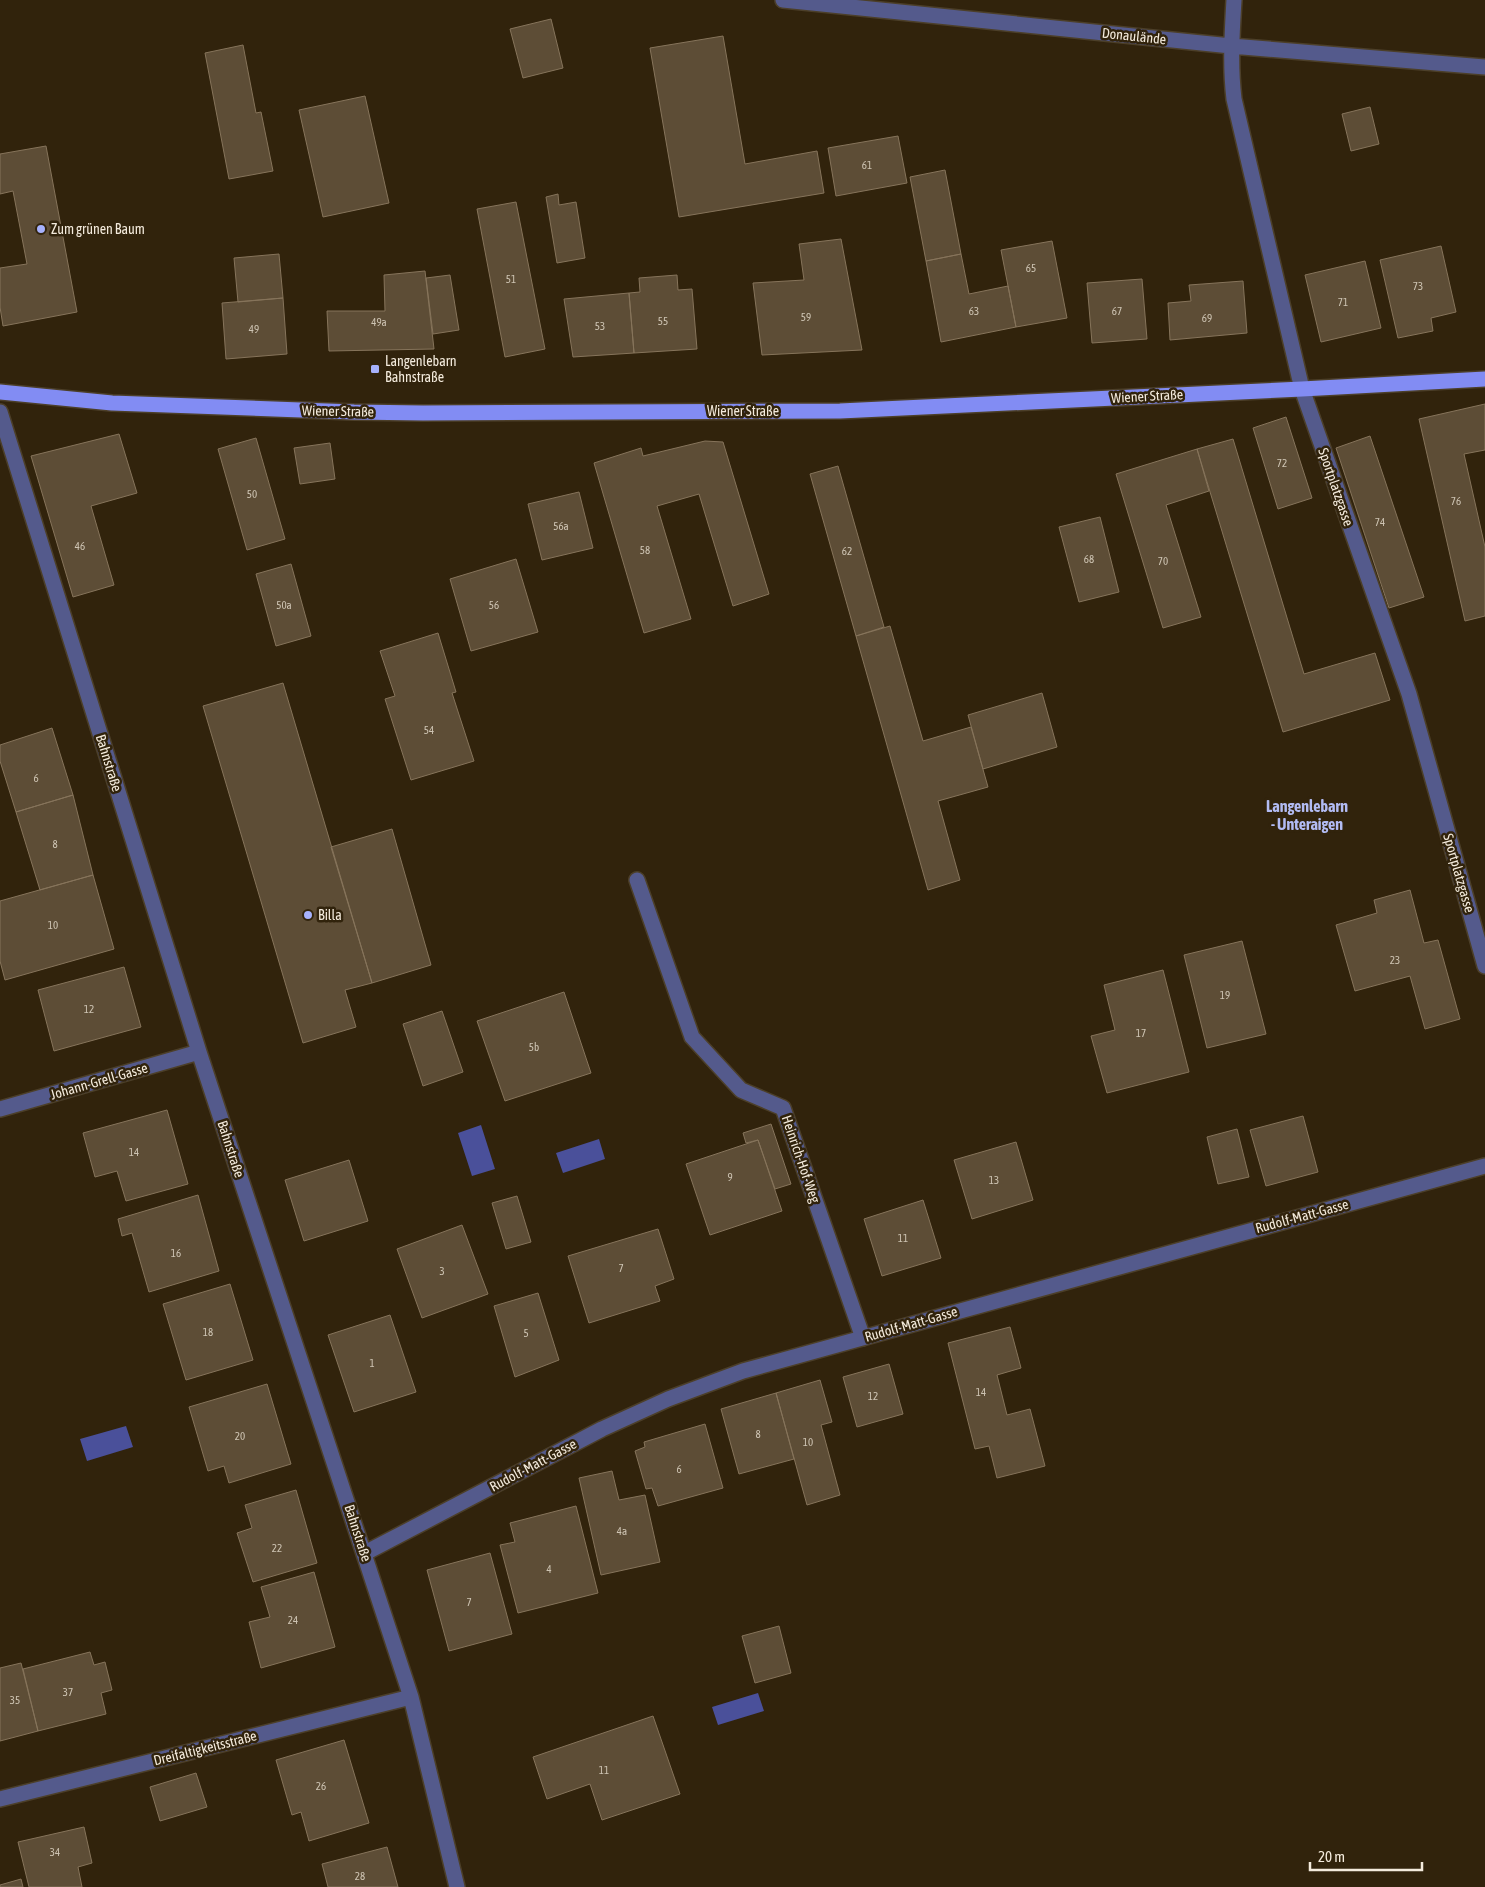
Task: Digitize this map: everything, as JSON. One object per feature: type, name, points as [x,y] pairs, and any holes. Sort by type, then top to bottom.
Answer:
[{"type":"main road","name":"Wiener Straße","points":[[0,392],[112,403],[306,411],[424,413],[840,411],[1485,379]]},
{"type":"street","name":"Donaulände","points":[[783,0],[1231,46],[1485,67]]},
{"type":"street","name":"Sportplatzgasse","points":[[1234,0],[1231,46],[1234,99],[1302,389],[1409,694],[1485,966]]},
{"type":"street","name":"Bahnstraße","points":[[0,412],[199,1052],[411,1697],[457,1887]]},
{"type":"street","name":"Heinrich-Hof-Weg","points":[[637,880],[692,1038],[741,1090],[783,1108],[863,1338]]},
{"type":"street","name":"Johann-Grell-Gasse","points":[[0,1109],[199,1052]]},
{"type":"street","name":"Rudolf-Matt-Gasse","points":[[365,1554],[602,1429],[668,1399],[743,1371],[1485,1166]]},
{"type":"street","name":"Dreifaltigkeitsstraße","points":[[0,1799],[411,1697]]},
{"type":"water","points":[[481,1125],[495,1169],[472,1176],[458,1133]]},
{"type":"water","points":[[599,1139],[605,1159],[563,1173],[556,1153]]},
{"type":"water","points":[[126,1426],[133,1447],[87,1461],[80,1439]]},
{"type":"water","points":[[758,1693],[764,1711],[718,1725],[712,1707]]},
{"type":"building","points":[[551,19],[563,68],[523,78],[510,29]]},
{"type":"building","points":[[723,36],[745,164],[817,151],[824,193],[679,217],[650,48]]},
{"type":"building","points":[[243,45],[256,113],[261,112],[273,171],[229,179],[205,53]]},
{"type":"building","points":[[365,96],[389,203],[323,217],[299,110]]},
{"type":"building","points":[[1370,107],[1379,144],[1351,151],[1342,114]]},
{"type":"building","points":[[898,136],[907,183],[836,196],[828,148]]},
{"type":"building","name":"Zum grünen Baum","points":[[46,146],[77,312],[3,326],[0,307],[0,268],[27,264],[13,191],[0,194],[0,154]]},
{"type":"building","points":[[945,170],[961,254],[926,261],[910,177]]},
{"type":"building","points":[[558,194],[559,205],[576,202],[585,258],[557,263],[546,197]]},
{"type":"building","points":[[516,202],[545,349],[505,357],[477,209]]},
{"type":"building","points":[[841,239],[862,350],[762,355],[753,283],[804,280],[799,244]]},
{"type":"building","points":[[1052,241],[1067,318],[1016,327],[1001,250]]},
{"type":"building","points":[[1441,246],[1456,312],[1431,318],[1433,331],[1398,338],[1380,260]]},
{"type":"building","points":[[279,254],[283,298],[238,302],[234,258]]},
{"type":"building","points":[[961,254],[969,294],[1008,286],[1016,327],[941,342],[926,261]]},
{"type":"building","points":[[1365,261],[1381,328],[1321,342],[1305,275]]},
{"type":"building","points":[[425,271],[434,349],[329,351],[327,311],[385,311],[384,275]]},
{"type":"building","points":[[450,275],[459,330],[433,334],[426,278]]},
{"type":"building","points":[[677,275],[678,290],[692,289],[697,349],[634,353],[629,293],[640,292],[639,278]]},
{"type":"building","points":[[1142,279],[1147,339],[1092,343],[1087,283]]},
{"type":"building","points":[[1243,281],[1247,333],[1170,340],[1168,303],[1191,301],[1189,285]]},
{"type":"building","points":[[629,293],[634,353],[573,357],[564,299]]},
{"type":"building","points":[[283,298],[287,354],[226,359],[222,303]]},
{"type":"building","points":[[1485,404],[1485,450],[1464,454],[1485,547],[1485,616],[1465,621],[1419,419]]},
{"type":"building","points":[[1286,417],[1312,498],[1278,509],[1253,428]]},
{"type":"building","points":[[119,434],[137,493],[91,506],[114,585],[73,597],[31,456]]},
{"type":"building","points":[[1370,436],[1424,597],[1389,608],[1336,448]]},
{"type":"building","points":[[256,438],[285,539],[247,550],[218,449]]},
{"type":"building","points":[[1233,439],[1304,674],[1375,653],[1390,700],[1283,732],[1197,449]]},
{"type":"building","points":[[705,441],[723,442],[769,594],[733,606],[699,494],[657,506],[691,619],[644,633],[594,463],[641,448],[643,456]]},
{"type":"building","points":[[330,443],[335,479],[300,484],[294,448]]},
{"type":"building","points":[[1197,449],[1209,491],[1166,505],[1201,617],[1163,628],[1116,474]]},
{"type":"building","points":[[838,466],[884,627],[856,636],[810,474]]},
{"type":"building","points":[[579,492],[593,548],[542,560],[528,504]]},
{"type":"building","points":[[1100,517],[1119,592],[1079,602],[1059,527]]},
{"type":"building","points":[[516,559],[538,632],[471,651],[450,579]]},
{"type":"building","points":[[291,564],[311,636],[276,646],[256,574]]},
{"type":"building","points":[[890,626],[923,741],[971,727],[988,787],[938,801],[960,880],[928,890],[856,636]]},
{"type":"building","points":[[438,633],[456,692],[452,693],[474,761],[411,780],[385,699],[395,696],[380,651]]},
{"type":"building","name":"Billa","points":[[283,683],[372,983],[345,990],[356,1027],[303,1043],[203,706]]},
{"type":"building","points":[[1042,693],[1057,747],[983,769],[968,715]]},
{"type":"building","points":[[52,728],[73,795],[16,812],[0,761],[0,745]]},
{"type":"building","points":[[73,795],[93,875],[40,890],[16,812]]},
{"type":"building","points":[[392,829],[431,965],[372,983],[331,847]]},
{"type":"building","points":[[93,875],[114,949],[5,980],[0,961],[0,901]]},
{"type":"building","points":[[1410,890],[1424,943],[1438,940],[1460,1019],[1425,1029],[1410,976],[1355,991],[1336,925],[1377,913],[1374,900]]},
{"type":"building","points":[[1242,941],[1266,1034],[1207,1048],[1184,955]]},
{"type":"building","points":[[124,967],[141,1027],[54,1051],[38,990]]},
{"type":"building","points":[[1163,970],[1189,1072],[1107,1093],[1091,1036],[1115,1030],[1104,985]]},
{"type":"building","points":[[564,992],[591,1073],[505,1101],[477,1021]]},
{"type":"building","points":[[442,1011],[463,1072],[423,1086],[403,1024]]},
{"type":"building","points":[[167,1110],[188,1184],[126,1201],[117,1171],[95,1177],[83,1133]]},
{"type":"building","points":[[1303,1116],[1318,1172],[1266,1186],[1250,1130]]},
{"type":"building","points":[[771,1124],[791,1184],[775,1189],[758,1140],[746,1143],[743,1133]]},
{"type":"building","points":[[1237,1129],[1249,1177],[1218,1184],[1207,1137]]},
{"type":"building","points":[[758,1140],[782,1211],[710,1235],[686,1164]]},
{"type":"building","points":[[1016,1142],[1033,1200],[972,1219],[954,1160]]},
{"type":"building","points":[[349,1160],[368,1221],[304,1241],[285,1180]]},
{"type":"building","points":[[198,1195],[219,1271],[149,1292],[132,1233],[122,1236],[118,1219]]},
{"type":"building","points":[[517,1196],[531,1242],[506,1249],[492,1203]]},
{"type":"building","points":[[923,1200],[941,1258],[882,1276],[864,1219]]},
{"type":"building","points":[[462,1225],[488,1294],[422,1318],[397,1249]]},
{"type":"building","points":[[658,1229],[674,1279],[655,1286],[660,1301],[589,1323],[568,1256]]},
{"type":"building","points":[[230,1284],[253,1360],[186,1380],[163,1304]]},
{"type":"building","points":[[538,1293],[559,1360],[515,1377],[494,1306]]},
{"type":"building","points":[[390,1315],[416,1392],[354,1412],[328,1335]]},
{"type":"building","points":[[1010,1327],[1021,1368],[997,1375],[1007,1415],[1030,1409],[1045,1466],[997,1478],[989,1446],[975,1449],[948,1343]]},
{"type":"building","points":[[889,1364],[903,1414],[857,1427],[843,1377]]},
{"type":"building","points":[[820,1380],[832,1422],[821,1425],[840,1495],[807,1505],[776,1393]]},
{"type":"building","points":[[267,1384],[291,1464],[229,1483],[224,1466],[208,1471],[189,1407]]},
{"type":"building","points":[[776,1393],[794,1459],[739,1474],[721,1409]]},
{"type":"building","points":[[705,1424],[723,1488],[658,1506],[652,1488],[646,1489],[635,1451],[645,1447],[644,1442]]},
{"type":"building","points":[[612,1471],[619,1500],[645,1495],[660,1562],[601,1575],[579,1478]]},
{"type":"building","points":[[296,1490],[317,1563],[253,1582],[237,1533],[252,1528],[245,1505]]},
{"type":"building","points":[[576,1506],[598,1593],[518,1613],[500,1545],[515,1542],[510,1523]]},
{"type":"building","points":[[490,1553],[512,1634],[449,1651],[427,1570]]},
{"type":"building","points":[[314,1572],[335,1647],[261,1668],[249,1622],[270,1617],[261,1587]]},
{"type":"building","points":[[779,1626],[791,1673],[755,1683],[742,1636]]},
{"type":"building","points":[[90,1652],[94,1665],[105,1662],[112,1690],[101,1693],[106,1714],[38,1731],[23,1669]]},
{"type":"building","points":[[21,1663],[38,1731],[0,1741],[0,1668]]},
{"type":"building","points":[[653,1716],[680,1794],[602,1820],[590,1784],[547,1799],[533,1757]]},
{"type":"building","points":[[344,1740],[369,1823],[309,1841],[301,1812],[292,1815],[276,1760]]},
{"type":"building","points":[[196,1773],[207,1807],[160,1821],[150,1787]]},
{"type":"building","points":[[84,1827],[92,1863],[78,1867],[82,1887],[29,1887],[18,1842]]},
{"type":"building","points":[[387,1847],[398,1887],[328,1887],[322,1864]]},
{"type":"building","points":[[21,1879],[23,1887],[0,1887],[0,1885]]},
{"type":"place","name":"Zum grünen Baum","points":[[41,229]]},
{"type":"place","name":"Langenlebarn Bahnstraße","points":[[375,369]]},
{"type":"place","name":"Billa","points":[[308,915]]},
{"type":"district","name":"Langenlebarn - Unteraigen","points":[[1307,815]]}]
